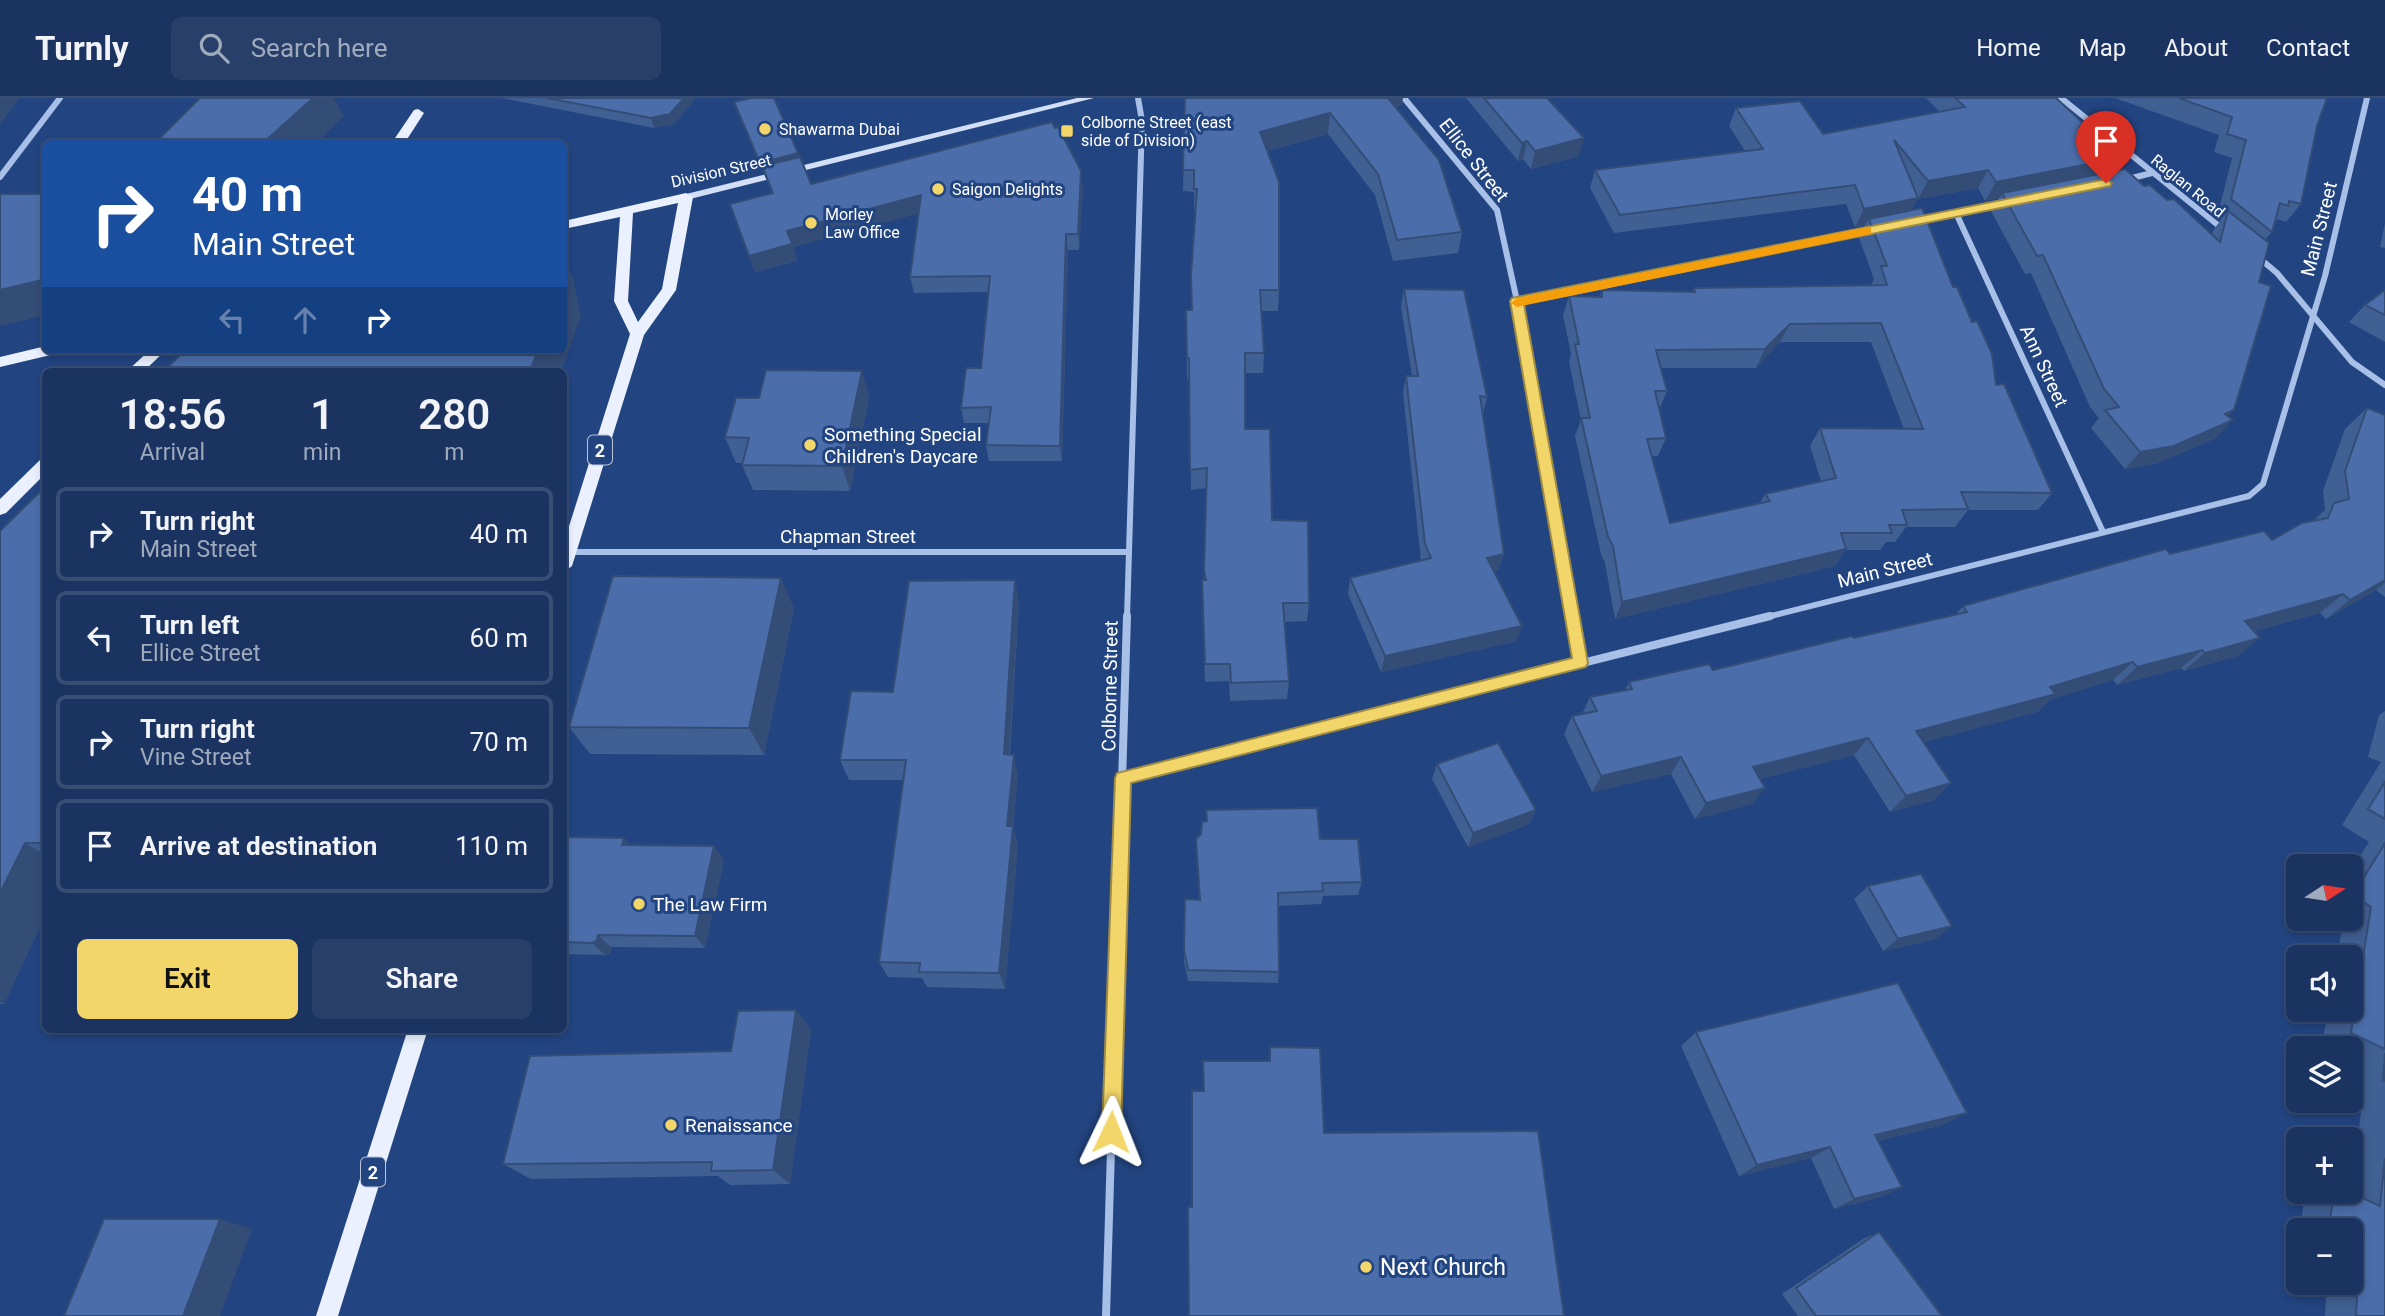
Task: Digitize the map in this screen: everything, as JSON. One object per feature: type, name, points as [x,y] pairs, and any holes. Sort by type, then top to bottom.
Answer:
[{"type":"main road","name":"Division Street","points":[[567,224],[1089,98]]},
{"type":"main road","points":[[400,140],[418,113]]},
{"type":"main road","name":"2","points":[[567,556],[637,334],[669,290],[685,197]]},
{"type":"main road","points":[[627,210],[621,301],[637,334]]},
{"type":"main road","points":[[0,362],[42,352]]},
{"type":"main road","points":[[138,368],[154,354]]},
{"type":"main road","points":[[0,509],[42,467]]},
{"type":"main road","name":"2","points":[[327,1316],[417,1033]]},
{"type":"street","points":[[0,177],[60,98]]},
{"type":"street","name":"Colborne Street","points":[[1106,1316],[1142,121],[1139,98]]},
{"type":"street","name":"Ellice Street","points":[[1404,98],[1497,210],[1517,301],[1580,663]]},
{"type":"street","name":"Raglan Road","points":[[2061,98],[2236,239]]},
{"type":"street","name":"Main Street","points":[[1123,778],[2249,496],[2263,484],[2325,276],[2367,98]]},
{"type":"street","points":[[2118,181],[2152,173]]},
{"type":"street","points":[[1916,221],[2010,202]]},
{"type":"street","name":"Ann Street","points":[[1956,213],[2104,532]]},
{"type":"street","points":[[1517,301],[1877,229]]},
{"type":"street","points":[[2256,256],[2277,273],[2353,362],[2385,385]]},
{"type":"street","name":"Chapman Street","points":[[567,559],[1129,552]]},
{"type":"building","points":[[200,98],[313,98],[266,140],[158,140]]},
{"type":"building","points":[[547,98],[684,98],[670,114],[651,118]]},
{"type":"building","points":[[751,98],[774,98],[798,153],[760,163],[734,102]]},
{"type":"building","points":[[1185,98],[1388,98],[1439,160],[1462,232],[1397,240],[1378,174],[1330,113],[1260,132],[1279,182],[1279,290],[1260,290],[1264,353],[1245,353],[1245,429],[1270,429],[1272,520],[1308,521],[1309,603],[1283,603],[1289,681],[1231,683],[1230,664],[1205,664],[1202,580],[1206,580],[1207,468],[1190,470],[1186,310],[1192,310],[1191,275],[1197,189],[1194,189],[1194,170],[1183,170]]},
{"type":"building","points":[[1484,98],[1547,98],[1584,138],[1535,151],[1527,141],[1522,143]]},
{"type":"building","points":[[1955,98],[2056,98],[2083,123],[2080,127],[2114,159],[1996,182],[1988,170],[1928,181],[1894,140],[1918,198],[1864,209],[1855,185],[1620,215],[1595,170],[1763,149],[1736,108],[1800,101],[1823,134],[1965,107]]},
{"type":"building","points":[[2179,98],[2327,98],[2317,126],[2301,204],[2289,201],[2288,206],[2280,203],[2272,232],[2231,199],[2246,140],[2227,134],[2232,117]]},
{"type":"building","points":[[1052,122],[1055,128],[1058,127],[1081,171],[1078,234],[1066,234],[1060,446],[986,445],[991,407],[961,408],[966,368],[981,368],[990,276],[910,277],[921,195],[787,231],[792,244],[749,256],[730,204],[773,193],[762,166],[800,157],[811,184]]},
{"type":"building","points":[[2125,169],[2144,186],[2150,185],[2167,200],[2174,199],[2220,242],[2228,211],[2269,243],[2259,282],[2271,286],[2234,410],[2225,414],[2233,420],[2174,446],[2140,452],[2105,410],[2119,407],[2104,389],[2043,255],[2037,256],[2002,193]]},
{"type":"building","points":[[0,194],[42,194],[42,280],[0,290]]},
{"type":"building","points":[[1922,208],[1953,287],[1957,287],[1972,322],[1977,321],[1992,354],[1996,385],[2004,384],[2052,493],[1961,492],[1968,509],[1902,510],[1907,525],[1889,525],[1892,533],[1841,533],[1846,549],[1622,602],[1613,546],[1608,537],[1581,418],[1590,418],[1575,344],[1579,344],[1569,296],[1602,297],[1602,290],[1695,292],[1694,288],[1887,285],[1881,266],[1887,266],[1869,219]],"holes":[[[1881,323],[1923,429],[1820,428],[1836,478],[1765,494],[1770,501],[1670,523],[1647,439],[1666,438],[1655,391],[1667,391],[1656,350],[1765,349],[1790,324]]]},
{"type":"building","points":[[1404,289],[1464,290],[1487,397],[1480,396],[1504,554],[1487,558],[1522,626],[1385,656],[1350,578],[1431,558],[1425,544],[1406,376],[1418,376]]},
{"type":"building","points":[[2385,290],[2385,315],[2365,305]]},
{"type":"building","points":[[181,354],[536,354],[531,368],[167,368]]},
{"type":"building","name":"Something Special Children's Daycare","points":[[766,370],[862,371],[842,466],[742,465],[749,438],[725,437],[736,398],[759,398]]},
{"type":"building","points":[[2367,408],[2385,415],[2385,580],[2350,600],[2343,594],[2245,621],[2260,638],[2137,667],[2133,662],[2050,687],[2056,694],[1916,731],[1951,783],[1906,796],[1868,738],[1753,767],[1765,788],[1706,803],[1681,757],[1601,776],[1572,716],[1597,711],[1590,697],[1632,689],[1629,682],[1709,664],[1713,670],[1852,636],[1854,638],[1967,612],[1963,606],[2166,549],[2170,554],[2264,531],[2272,540],[2302,523],[2328,518],[2334,503],[2349,499],[2345,471]]},
{"type":"building","points":[[42,490],[42,841],[25,843],[0,893],[0,531]]},
{"type":"building","points":[[613,576],[781,578],[749,728],[569,727]]},
{"type":"building","points":[[1015,580],[1004,754],[1014,755],[1007,826],[1013,826],[999,973],[919,972],[920,963],[879,962],[906,760],[840,760],[851,691],[893,692],[909,581]]},
{"type":"building","points":[[1498,743],[1536,810],[1473,833],[1437,764]]},
{"type":"building","points":[[2385,782],[2385,819],[2368,809]]},
{"type":"building","points":[[1317,808],[1320,839],[1358,839],[1362,882],[1322,883],[1323,891],[1278,893],[1279,972],[1188,970],[1184,950],[1185,899],[1200,900],[1196,839],[1201,834],[1202,822],[1207,821],[1206,810]]},
{"type":"building","name":"The Law Firm","points":[[567,837],[624,838],[622,845],[714,846],[695,936],[598,935],[597,940],[592,943],[567,942]]},
{"type":"building","points":[[2385,843],[2385,1049],[2363,1039],[2363,1036],[2351,1033],[2353,1022],[2363,1022],[2363,957],[2371,907],[2363,902],[2363,879]]},
{"type":"building","points":[[1921,874],[1952,926],[1898,939],[1868,886]]},
{"type":"building","points":[[1898,983],[1967,1113],[1875,1135],[1902,1187],[1854,1199],[1830,1147],[1757,1165],[1696,1032]]},
{"type":"building","name":"Renaissance","points":[[796,1010],[773,1170],[711,1171],[712,1162],[503,1164],[530,1056],[731,1051],[738,1011]]},
{"type":"building","name":"Next Church","points":[[1270,1047],[1320,1048],[1324,1133],[1538,1131],[1564,1316],[1189,1316],[1188,1207],[1192,1207],[1192,1091],[1204,1091],[1203,1061],[1270,1061]]},
{"type":"building","points":[[2385,1158],[2385,1316],[2356,1316],[2357,1295],[2363,1295],[2363,1218],[2330,1218],[2332,1204],[2363,1204],[2363,1198],[2380,1206]]},
{"type":"building","points":[[104,1219],[220,1219],[183,1316],[64,1316]]},
{"type":"building","points":[[1879,1232],[1942,1316],[1816,1316],[1796,1288]]},
{"type":"slow traffic","points":[[1517,303],[1867,231]]},
{"type":"place","name":"Shawarma Dubai","points":[[765,129]]},
{"type":"place","name":"Colborne Street (east side of Division)","points":[[1067,131]]},
{"type":"place","name":"Saigon Delights","points":[[938,189]]},
{"type":"place","name":"Morley Law Office","points":[[811,223]]},
{"type":"place","name":"Something Special Children's Daycare","points":[[810,445]]},
{"type":"place","name":"The Law Firm","points":[[639,904]]},
{"type":"place","name":"Renaissance","points":[[671,1125]]},
{"type":"place","name":"Next Church","points":[[1366,1267]]},
{"type":"route","points":[[1111,1132],[1123,778],[1580,663],[1517,301],[2106,183]]}]
